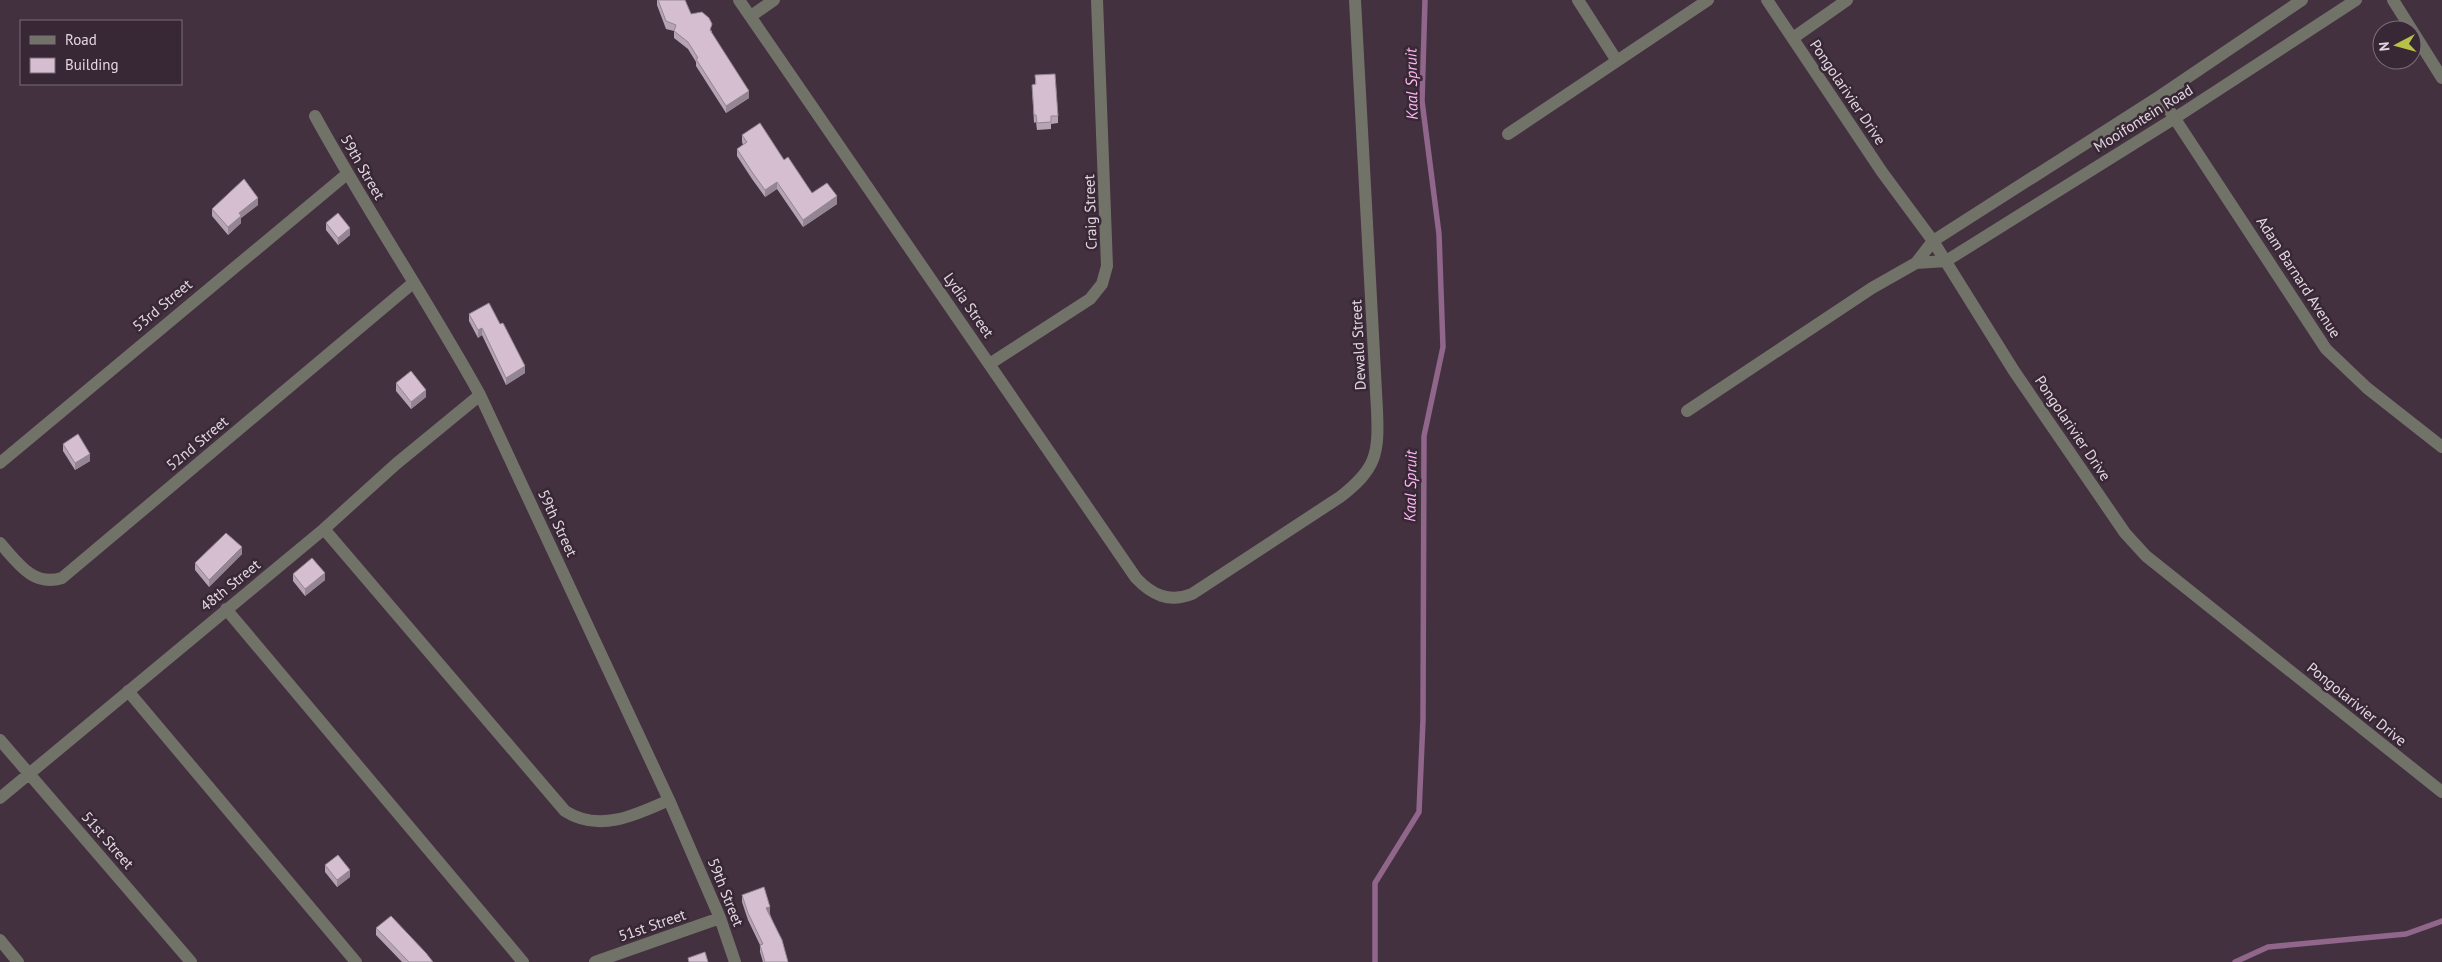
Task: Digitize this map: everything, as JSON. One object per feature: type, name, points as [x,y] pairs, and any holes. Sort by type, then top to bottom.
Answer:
[{"type":"street","name":"Lydia Street","points":[[739,0],[991,363],[1136,578],[1146,589],[1158,596],[1182,598],[1192,594]]},
{"type":"street","points":[[751,16],[774,0]]},
{"type":"street","name":"Craig Street","points":[[991,363],[1090,299],[1102,284],[1107,266],[1097,0]]},
{"type":"street","name":"Dewald Street","points":[[1192,594],[1340,497],[1362,480],[1372,463],[1378,439],[1378,430],[1355,0]]},
{"type":"street","points":[[1578,0],[1617,61]]},
{"type":"street","points":[[1508,134],[1708,0]]},
{"type":"street","name":"Pongolarivier Drive","points":[[1767,0],[1876,164],[1946,261],[2014,371],[2125,533],[2146,556],[2442,792]]},
{"type":"street","points":[[1793,38],[1847,0]]},
{"type":"street","name":"Mooifontein Road","points":[[1916,263],[1933,242],[2160,96],[2302,0]]},
{"type":"street","name":"Mooifontein Road","points":[[1946,261],[2175,118],[2356,0]]},
{"type":"street","points":[[2393,0],[2442,78]]},
{"type":"street","name":"Adam Barnard Avenue","points":[[2160,96],[2326,349],[2367,388],[2442,447]]},
{"type":"street","name":"59th Street","points":[[315,116],[347,174],[445,332],[480,395],[669,800],[720,918],[735,962]]},
{"type":"street","name":"53rd Street","points":[[0,463],[347,174]]},
{"type":"street","points":[[1686,411],[1872,288],[1916,263],[1946,261]]},
{"type":"street","name":"52nd Street","points":[[0,543],[28,574],[40,580],[52,581],[62,578],[413,283]]},
{"type":"street","name":"48th Street","points":[[0,798],[324,529],[396,464],[480,395]]},
{"type":"street","points":[[324,529],[565,811],[575,818],[604,822],[641,813],[669,800]]},
{"type":"street","points":[[226,609],[523,962]]},
{"type":"street","points":[[128,691],[356,962]]},
{"type":"street","name":"51st Street","points":[[0,740],[191,962]]},
{"type":"street","name":"51st Street","points":[[595,962],[720,918]]},
{"type":"street","points":[[0,940],[11,960]]},
{"type":"building","points":[[658,0],[685,0],[691,14],[702,12],[709,18],[712,24],[710,30],[749,91],[726,106],[696,59],[698,58],[688,42],[674,31],[676,25],[666,21]]},
{"type":"building","points":[[1055,74],[1058,116],[1051,116],[1051,122],[1037,123],[1036,115],[1034,115],[1032,85],[1036,84],[1035,75]]},
{"type":"building","points":[[760,123],[784,160],[788,157],[812,193],[827,183],[837,196],[803,220],[777,182],[765,190],[737,149],[747,142],[742,135]]},
{"type":"building","points":[[244,179],[258,198],[239,213],[241,216],[228,227],[212,209]]},
{"type":"building","points":[[338,213],[350,228],[338,238],[326,223]]},
{"type":"building","points":[[489,303],[500,324],[503,323],[525,366],[506,378],[482,328],[478,330],[469,314]]},
{"type":"building","points":[[411,371],[426,390],[411,402],[396,383]]},
{"type":"building","points":[[78,434],[90,454],[75,463],[63,444]]},
{"type":"building","points":[[226,533],[242,547],[209,580],[195,563]]},
{"type":"building","points":[[312,558],[325,573],[305,589],[293,574]]},
{"type":"building","points":[[338,855],[350,870],[337,880],[325,865]]},
{"type":"building","points":[[764,887],[770,907],[766,908],[782,940],[788,962],[765,962],[760,945],[763,944],[748,913],[742,895]]},
{"type":"building","points":[[391,916],[433,962],[409,962],[376,928]]},
{"type":"building","points":[[705,952],[708,962],[689,962],[688,958]]},
{"type":"waterway","name":"Kaal Spruit","points":[[1375,962],[1375,883],[1419,812],[1423,720],[1424,436],[1443,347],[1439,234],[1422,101],[1425,0]]},
{"type":"waterway","points":[[2235,962],[2268,947],[2406,934],[2442,921]]}]
